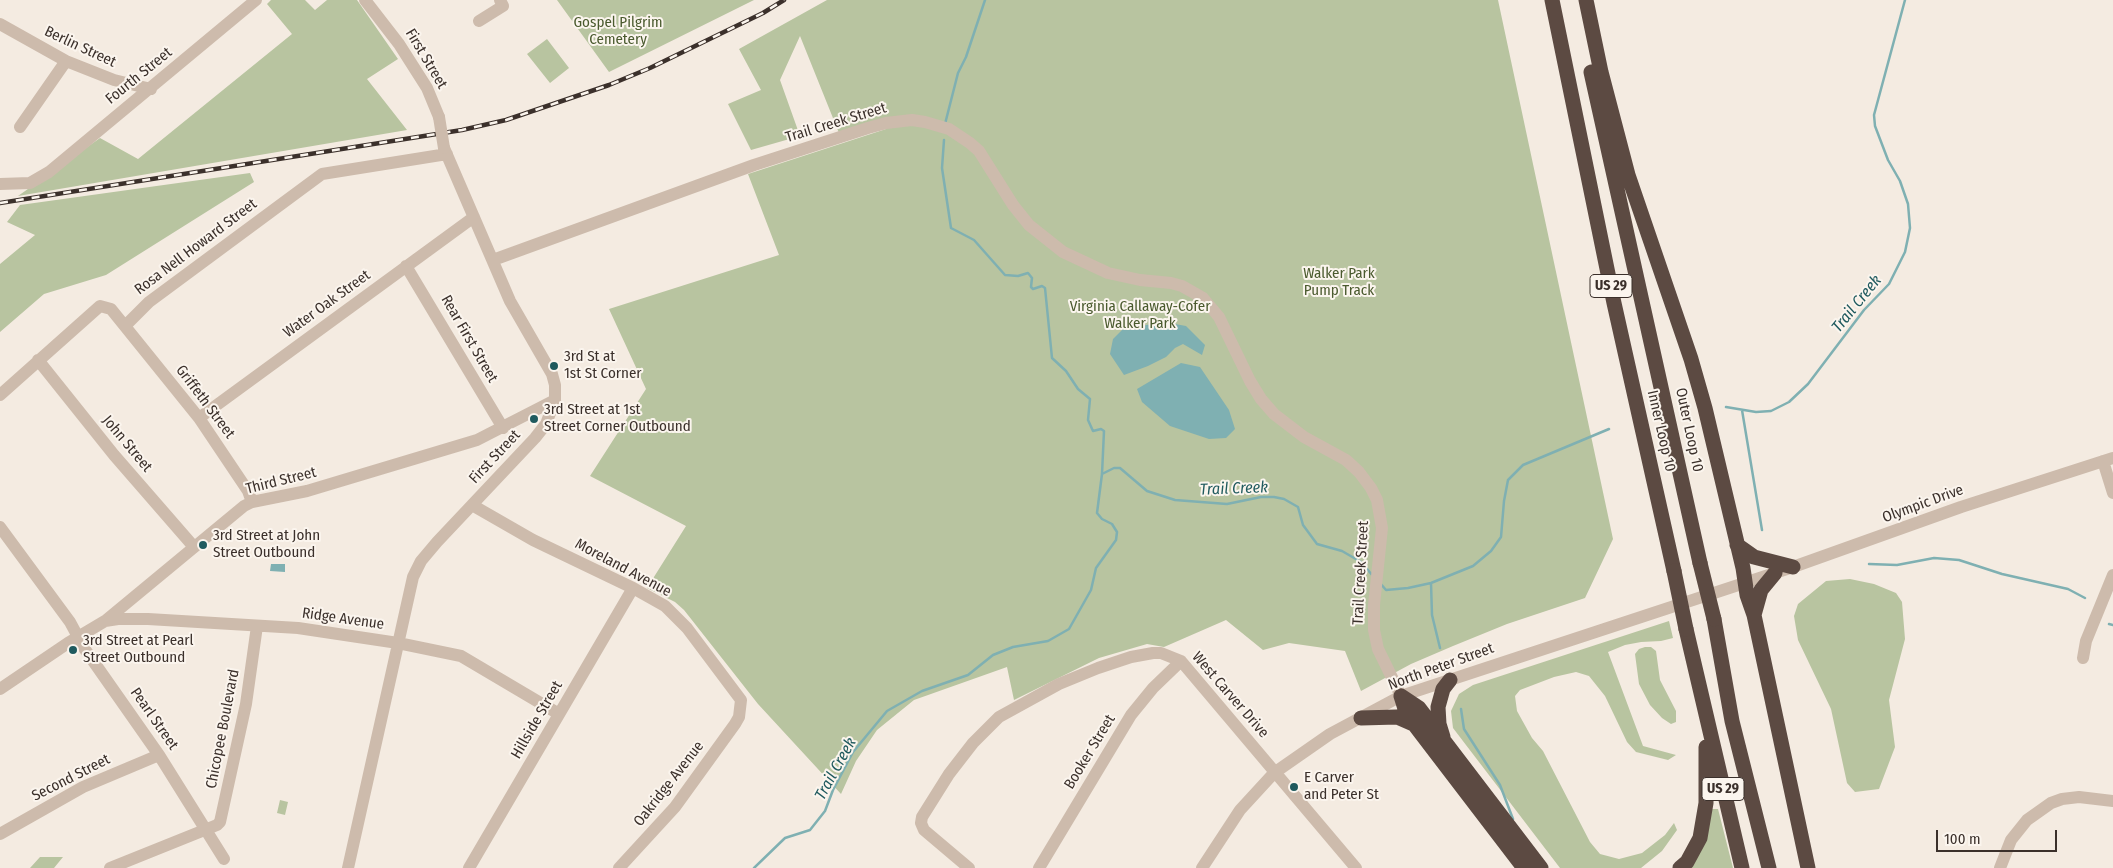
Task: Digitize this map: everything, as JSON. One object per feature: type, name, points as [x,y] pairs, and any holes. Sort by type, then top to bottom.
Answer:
[{"type":"highway","name":"Inner Loop 10","points":[[1552,0],[1614,303],[1704,711],[1742,868]]},
{"type":"highway","name":"Outer Loop 10","points":[[1576,0],[1714,619],[1732,721],[1769,868]]},
{"type":"highway","points":[[1586,0],[1601,72],[1628,175],[1691,359],[1705,408],[1747,595],[1754,615],[1808,868]]},
{"type":"highway","points":[[1737,545],[1754,557],[1793,567]]},
{"type":"highway","points":[[1754,615],[1761,590],[1774,573]]},
{"type":"highway","points":[[1445,743],[1439,724],[1438,706],[1443,689],[1450,680]]},
{"type":"highway","points":[[1401,696],[1407,715],[1413,724],[1524,868]]},
{"type":"highway","points":[[1401,696],[1419,708],[1541,868]]},
{"type":"highway","points":[[1680,868],[1686,862],[1700,838],[1706,803],[1707,765],[1704,711]]},
{"type":"highway","points":[[1361,718],[1397,717],[1413,724]]},
{"type":"street","name":"Fourth Street","points":[[0,184],[30,183],[42,177],[256,0]]},
{"type":"street","name":"First Street","points":[[348,868],[409,590],[421,561],[535,438],[546,424],[555,400],[555,385],[552,374],[510,301],[446,151],[438,117],[427,88],[399,44],[365,0]]},
{"type":"street","points":[[479,21],[503,6],[500,0]]},
{"type":"street","name":"Berlin Street","points":[[0,24],[66,61],[114,80],[150,89]]},
{"type":"street","points":[[20,127],[66,61]]},
{"type":"street","name":"Trail Creek Street","points":[[493,260],[754,165],[868,128],[912,120],[938,125],[959,135],[979,151],[1013,205],[1029,225],[1063,252],[1108,273],[1140,280],[1171,283],[1182,286],[1203,298],[1219,317],[1261,400],[1274,414],[1304,437],[1346,460],[1359,472],[1371,488],[1380,510],[1382,528],[1373,621],[1378,649],[1401,696]]},
{"type":"street","name":"Rosa Nell Howard Street","points":[[124,326],[148,302],[322,174],[446,151]]},
{"type":"street","name":"Water Oak Street","points":[[199,418],[474,217]]},
{"type":"street","name":"Rear First Street","points":[[406,266],[503,428]]},
{"type":"street","points":[[0,395],[100,306],[111,309],[124,326]]},
{"type":"street","name":"Griffeth Street","points":[[124,326],[199,418],[248,491],[252,502]]},
{"type":"street","name":"John Street","points":[[38,360],[114,455],[194,547]]},
{"type":"street","name":"Third Street","points":[[1,686],[105,621],[238,510],[252,502],[307,491],[477,440],[555,400]]},
{"type":"street","points":[[2108,459],[2113,493]]},
{"type":"street","name":"Olympic Drive","points":[[1745,583],[1961,507],[2108,459]]},
{"type":"street","name":"Moreland Avenue","points":[[472,505],[533,540],[665,606],[687,628],[739,696],[742,705],[739,717]]},
{"type":"street","name":"Pearl Street","points":[[0,527],[70,622],[84,648],[159,754],[224,859]]},
{"type":"street","points":[[2083,658],[2086,641],[2113,576]]},
{"type":"street","name":"North Peter Street","points":[[1202,868],[1240,810],[1274,773],[1316,743],[1401,696],[1745,583]]},
{"type":"street","name":"Hillside Street","points":[[469,868],[632,588]]},
{"type":"street","name":"Ridge Avenue","points":[[105,621],[148,619],[298,628],[398,643],[460,656],[559,714]]},
{"type":"street","name":"Chicopee Boulevard","points":[[207,829],[217,825],[221,817],[246,704],[257,626]]},
{"type":"street","name":"West Carver Drive","points":[[969,868],[924,830],[921,823],[922,817],[949,774],[988,726],[1012,709],[1077,676],[1132,657],[1161,653],[1181,661],[1356,868]]},
{"type":"street","name":"Booker Street","points":[[1039,868],[1131,715],[1147,694],[1181,661]]},
{"type":"street","name":"Oakridge Avenue","points":[[620,868],[675,806],[739,717]]},
{"type":"street","name":"Second Street","points":[[0,834],[83,787],[159,754]]},
{"type":"street","points":[[2000,868],[2011,840],[2027,820],[2046,806],[2062,799],[2079,797],[2113,801]]},
{"type":"street","points":[[110,868],[207,829]]},
{"type":"green space","points":[[271,0],[305,0],[315,10],[327,0],[357,0],[398,59],[367,79],[407,130],[18,196],[100,138],[138,159],[292,34],[267,4]]},
{"type":"green space","name":"Gospel Pilgrim Cemetery","points":[[557,0],[754,0],[609,72]]},
{"type":"green space","name":"Virginia Callaway-Cofer Walker Park","points":[[827,0],[1498,0],[1613,539],[1585,598],[1507,624],[1453,646],[1411,664],[1361,691],[1345,651],[1289,643],[1263,650],[1226,620],[1164,647],[1147,644],[1099,658],[1014,700],[1007,667],[914,700],[877,730],[856,761],[841,794],[758,704],[684,610],[675,602],[647,588],[686,526],[590,476],[646,389],[609,309],[779,255],[748,174],[886,129],[839,133],[800,36],[780,80],[800,136],[751,150],[728,104],[761,90],[739,49]]},
{"type":"green space","points":[[547,39],[569,68],[550,83],[527,54]]},
{"type":"green space","points":[[250,173],[254,182],[106,275],[44,294],[0,332],[0,264],[35,235],[7,222],[20,205]]},
{"type":"green space","points":[[1850,579],[1874,584],[1896,593],[1902,602],[1905,639],[1889,700],[1895,747],[1879,789],[1855,792],[1847,783],[1831,709],[1798,640],[1794,616],[1798,604],[1826,581]]},
{"type":"green space","points":[[1669,621],[1673,638],[1625,645],[1608,652],[1643,746],[1676,755],[1668,760],[1636,752],[1627,742],[1605,696],[1589,676],[1576,672],[1554,677],[1520,690],[1515,696],[1517,711],[1532,738],[1543,751],[1590,842],[1600,854],[1619,859],[1642,853],[1665,835],[1674,823],[1677,830],[1662,851],[1641,868],[1560,868],[1453,728],[1451,711],[1459,694],[1473,685]]},
{"type":"green space","points":[[1651,647],[1656,651],[1660,680],[1676,711],[1676,722],[1671,724],[1662,718],[1650,705],[1639,684],[1635,654],[1639,649]]},
{"type":"green space","points":[[280,800],[288,802],[285,815],[277,813]]},
{"type":"green space","points":[[1709,809],[1718,809],[1733,868],[1687,868]]},
{"type":"green space","points":[[40,857],[63,857],[54,868],[30,868]]},
{"type":"water","points":[[1164,322],[1186,326],[1205,345],[1202,355],[1183,344],[1175,348],[1166,357],[1124,375],[1110,354],[1113,339],[1123,329]]},
{"type":"water","points":[[1181,363],[1200,367],[1229,410],[1235,429],[1226,438],[1209,439],[1170,426],[1142,402],[1137,389]]},
{"type":"water","points":[[271,564],[285,564],[285,572],[270,571]]},
{"type":"waterway","points":[[945,124],[958,73],[966,57],[985,0]]},
{"type":"waterway","name":"Trail Creek","points":[[1726,407],[1756,412],[1771,411],[1789,402],[1808,384],[1864,310],[1889,284],[1905,252],[1910,228],[1908,204],[1900,181],[1888,160],[1875,126],[1874,115],[1905,0]]},
{"type":"waterway","name":"Trail Creek","points":[[754,868],[785,838],[810,830],[825,811],[833,790],[853,752],[887,711],[922,691],[968,675],[993,655],[1013,647],[1048,641],[1069,629],[1091,590],[1096,568],[1116,540],[1117,532],[1112,524],[1102,519],[1097,513],[1102,474],[1104,431],[1101,429],[1093,431],[1088,420],[1090,399],[1078,389],[1066,371],[1052,358],[1045,288],[1042,286],[1033,289],[1031,287],[1032,278],[1028,273],[1018,276],[1005,275],[974,240],[951,228],[942,168],[944,140]]},
{"type":"waterway","points":[[1742,410],[1762,530]]},
{"type":"waterway","name":"Trail Creek","points":[[1380,583],[1386,590],[1408,588],[1431,583],[1473,566],[1491,551],[1501,537],[1508,480],[1523,465],[1609,429]]},
{"type":"waterway","name":"Trail Creek","points":[[1102,474],[1114,468],[1120,468],[1147,491],[1175,500],[1227,504],[1261,497],[1284,499],[1298,507],[1303,525],[1317,544],[1342,551],[1361,562],[1373,576]]},
{"type":"waterway","points":[[1869,564],[1897,565],[1934,558],[1959,560],[2002,574],[2068,589],[2085,598]]},
{"type":"waterway","points":[[1431,583],[1432,615],[1440,648]]},
{"type":"waterway","points":[[2109,624],[2113,625]]},
{"type":"waterway","points":[[1461,709],[1464,729],[1500,785],[1513,819]]},
{"type":"railway","points":[[0,203],[462,130],[506,120],[609,85],[650,68],[763,13],[784,0]]},
{"type":"place","name":"3rd St at 1st St Corner","points":[[554,366]]},
{"type":"place","name":"3rd Street at 1st Street Corner Outbound","points":[[534,419]]},
{"type":"place","name":"3rd Street at John Street Outbound","points":[[203,545]]},
{"type":"place","name":"3rd Street at Pearl Street Outbound","points":[[73,650]]},
{"type":"place","name":"E Carver and Peter St","points":[[1294,787]]},
{"type":"park label","name":"Walker Park Pump Track","points":[[1339,282]]}]
